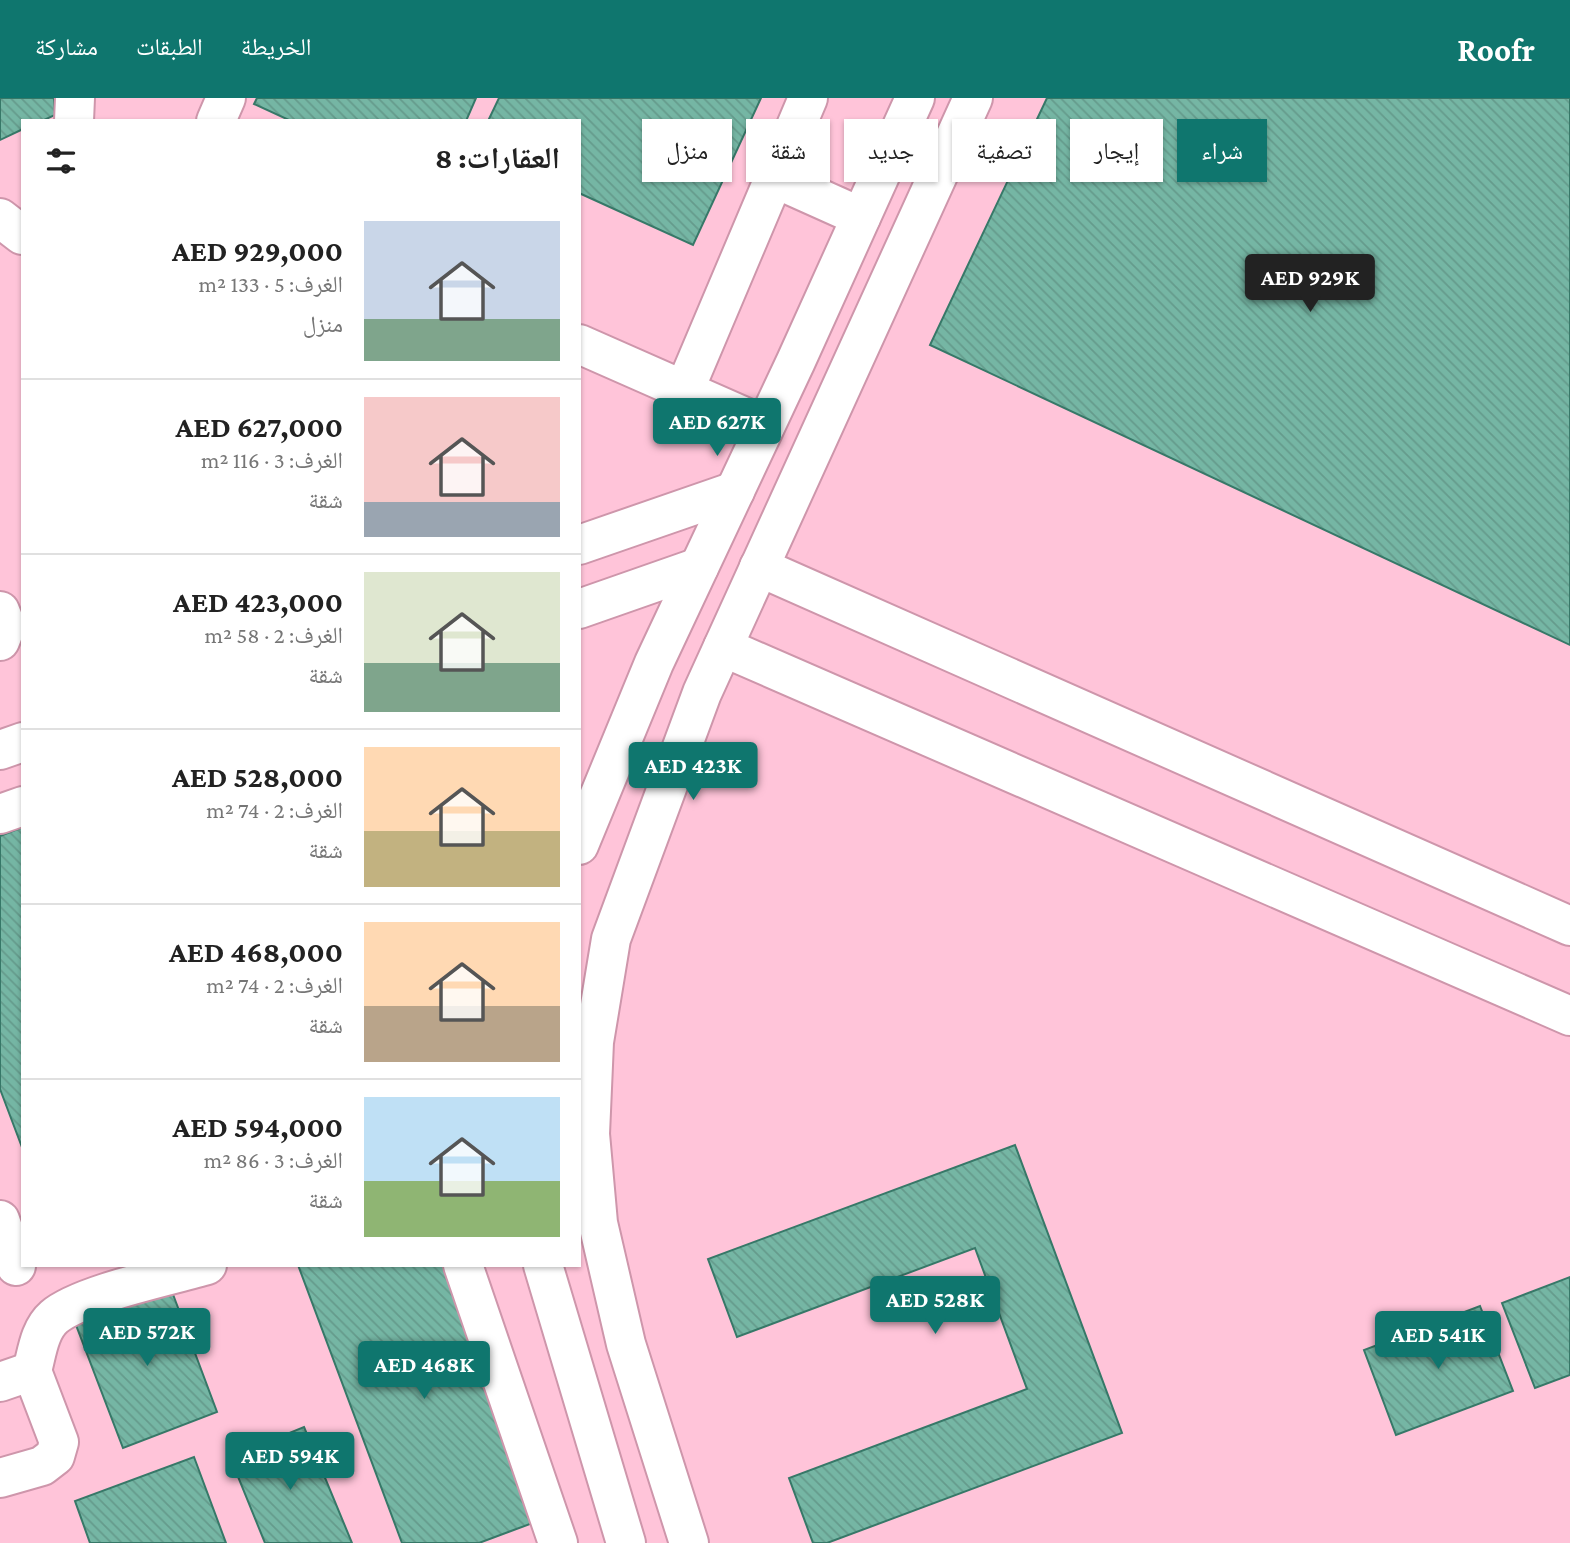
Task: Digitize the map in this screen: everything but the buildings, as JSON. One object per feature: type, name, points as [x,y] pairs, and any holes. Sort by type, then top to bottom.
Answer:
[{"type":"street","points":[[74,119],[75,98]]},
{"type":"street","points":[[217,119],[226,98]]},
{"type":"street","points":[[799,119],[808,98]]},
{"type":"street","points":[[581,840],[654,663],[915,98]]},
{"type":"street","points":[[689,1543],[626,1344],[598,1223],[590,1134],[594,1042],[611,939],[702,693],[973,98]]},
{"type":"street","points":[[684,390],[772,182]]},
{"type":"street","points":[[783,182],[861,217]]},
{"type":"street","points":[[581,345],[765,426]]},
{"type":"street","points":[[581,544],[735,491]]},
{"type":"street","points":[[581,608],[699,567]]},
{"type":"street","points":[[759,567],[1570,926]]},
{"type":"street","points":[[0,611],[6,626],[0,641]]},
{"type":"street","points":[[723,647],[1570,1016]]},
{"type":"street","points":[[0,750],[21,743]]},
{"type":"street","points":[[0,814],[21,807]]},
{"type":"street","points":[[0,1220],[13,1267]]},
{"type":"street","points":[[0,1478],[42,1466],[55,1456],[59,1442],[16,1376],[54,1317],[97,1296],[200,1267]]},
{"type":"street","points":[[464,1267],[558,1543]]},
{"type":"street","points":[[544,1267],[626,1543]]}]
